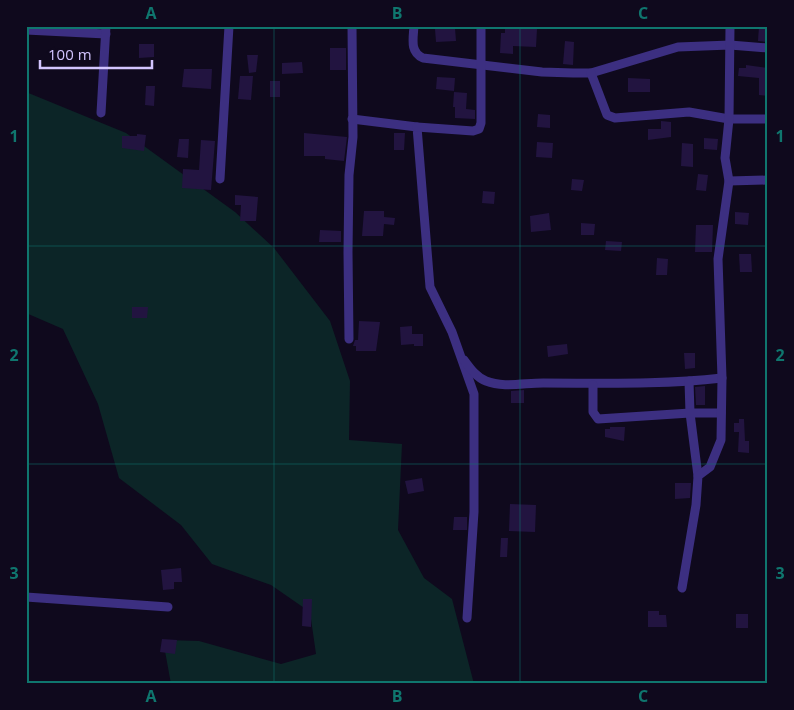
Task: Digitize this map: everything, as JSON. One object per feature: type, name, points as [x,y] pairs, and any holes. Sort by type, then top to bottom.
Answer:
[{"type":"street","points":[[220,179],[228,26]]},
{"type":"street","points":[[349,339],[348,252],[352,119],[352,26]]},
{"type":"street","points":[[414,26],[412,48],[416,55],[423,58],[542,72],[590,73],[678,47],[730,45],[768,48]]},
{"type":"street","points":[[352,119],[417,127],[473,131],[479,129],[481,124],[481,26]]},
{"type":"street","points":[[698,476],[710,467],[718,448],[721,413],[722,378],[718,259],[729,181],[725,158],[729,119],[730,26]]},
{"type":"street","points":[[26,30],[106,30],[101,113]]},
{"type":"street","points":[[590,73],[607,115],[614,118],[688,112],[729,119],[768,119]]},
{"type":"street","points":[[417,127],[430,286],[452,332],[474,394],[474,512],[467,618]]},
{"type":"street","points":[[729,181],[768,180]]},
{"type":"street","points":[[460,357],[485,381],[498,384],[593,385],[722,378]]},
{"type":"street","points":[[682,588],[696,505],[698,476],[690,413],[689,381]]},
{"type":"street","points":[[593,385],[593,412],[598,419],[690,413],[721,413]]},
{"type":"street","points":[[26,597],[168,607]]},
{"type":"green space","points":[[26,92],[126,133],[235,212],[274,248],[330,321],[350,381],[349,440],[402,444],[398,530],[424,578],[452,599],[474,684],[171,684],[163,640],[199,641],[281,664],[316,654],[310,612],[271,585],[212,564],[181,525],[119,478],[98,404],[63,329],[26,313]]},
{"type":"building","points":[[505,26],[537,29],[536,47],[513,46],[513,54],[500,53],[501,33],[505,33]]},
{"type":"building","points":[[759,26],[768,26],[768,42],[758,41]]},
{"type":"building","points":[[455,28],[456,41],[436,42],[435,29]]},
{"type":"building","points":[[565,41],[574,42],[573,65],[563,64]]},
{"type":"building","points":[[139,44],[154,44],[154,57],[139,58]]},
{"type":"building","points":[[330,48],[346,48],[346,70],[330,70]]},
{"type":"building","points":[[247,55],[258,55],[256,72],[249,73]]},
{"type":"building","points":[[302,62],[303,73],[282,74],[282,63]]},
{"type":"building","points":[[746,65],[768,68],[768,96],[759,95],[759,78],[738,76],[739,68],[746,68]]},
{"type":"building","points":[[184,69],[212,69],[211,89],[182,87]]},
{"type":"building","points":[[240,76],[253,76],[251,100],[238,99]]},
{"type":"building","points":[[437,77],[455,78],[454,91],[436,89]]},
{"type":"building","points":[[628,78],[650,79],[650,92],[628,92]]},
{"type":"building","points":[[270,81],[280,81],[280,97],[270,97]]},
{"type":"building","points":[[146,86],[155,86],[154,106],[145,105]]},
{"type":"building","points":[[454,92],[467,93],[466,109],[475,110],[475,119],[455,118],[455,107],[453,107]]},
{"type":"building","points":[[538,114],[550,115],[550,128],[537,127]]},
{"type":"building","points":[[661,121],[671,122],[671,137],[648,140],[648,129],[661,129]]},
{"type":"building","points":[[304,133],[347,137],[344,161],[325,159],[325,156],[304,156]]},
{"type":"building","points":[[394,133],[405,133],[404,150],[394,150]]},
{"type":"building","points":[[137,134],[146,135],[144,151],[122,148],[122,136],[137,136]]},
{"type":"building","points":[[704,138],[718,139],[717,150],[704,149]]},
{"type":"building","points":[[179,139],[189,139],[188,158],[177,157]]},
{"type":"building","points":[[201,140],[215,141],[211,190],[182,188],[183,169],[199,170]]},
{"type":"building","points":[[537,142],[553,143],[552,158],[536,157]]},
{"type":"building","points":[[682,143],[693,144],[693,167],[681,166]]},
{"type":"building","points":[[698,174],[708,175],[706,191],[696,190]]},
{"type":"building","points":[[572,179],[584,180],[582,191],[571,190]]},
{"type":"building","points":[[483,191],[495,192],[494,204],[482,203]]},
{"type":"building","points":[[235,195],[258,197],[256,221],[240,221],[241,205],[235,205]]},
{"type":"building","points":[[364,211],[384,211],[384,217],[395,218],[394,225],[384,224],[383,236],[362,236]]},
{"type":"building","points":[[735,212],[749,213],[748,225],[735,224]]},
{"type":"building","points":[[549,213],[551,230],[531,232],[530,216]]},
{"type":"building","points":[[581,223],[595,224],[594,235],[581,235]]},
{"type":"building","points":[[696,225],[713,225],[712,252],[695,252]]},
{"type":"building","points":[[320,230],[341,231],[341,242],[319,242]]},
{"type":"building","points":[[606,241],[622,242],[621,251],[605,250]]},
{"type":"building","points":[[739,254],[751,254],[752,272],[740,272]]},
{"type":"building","points":[[657,258],[668,259],[667,275],[656,275]]},
{"type":"building","points":[[132,307],[148,307],[147,318],[132,318]]},
{"type":"building","points":[[359,321],[380,322],[376,351],[356,351],[356,346],[353,346],[355,340],[358,340]]},
{"type":"building","points":[[412,326],[412,334],[423,334],[423,346],[414,346],[414,344],[401,345],[400,327]]},
{"type":"building","points":[[567,344],[568,354],[548,357],[547,346]]},
{"type":"building","points":[[684,353],[695,353],[695,368],[685,369]]},
{"type":"building","points":[[705,386],[705,405],[696,405],[695,387]]},
{"type":"building","points":[[524,390],[524,403],[511,403],[511,391]]},
{"type":"building","points":[[739,419],[744,419],[745,441],[749,441],[749,453],[738,452],[739,432],[734,432],[734,423],[739,423]]},
{"type":"building","points":[[610,427],[625,427],[624,441],[605,437],[605,429],[610,429]]},
{"type":"building","points":[[422,478],[424,491],[408,494],[405,481]]},
{"type":"building","points":[[675,483],[691,483],[690,498],[675,499]]},
{"type":"building","points":[[510,504],[536,505],[535,532],[509,531]]},
{"type":"building","points":[[454,517],[467,517],[467,530],[453,530]]},
{"type":"building","points":[[501,538],[508,538],[507,557],[500,557]]},
{"type":"building","points":[[181,568],[182,582],[174,582],[174,589],[163,590],[161,570]]},
{"type":"building","points":[[303,599],[312,599],[311,627],[302,626]]},
{"type":"building","points":[[648,611],[659,611],[659,615],[666,615],[667,627],[648,627]]},
{"type":"building","points":[[736,614],[748,614],[748,628],[736,628]]},
{"type":"building","points":[[162,639],[177,640],[175,654],[160,652]]}]
